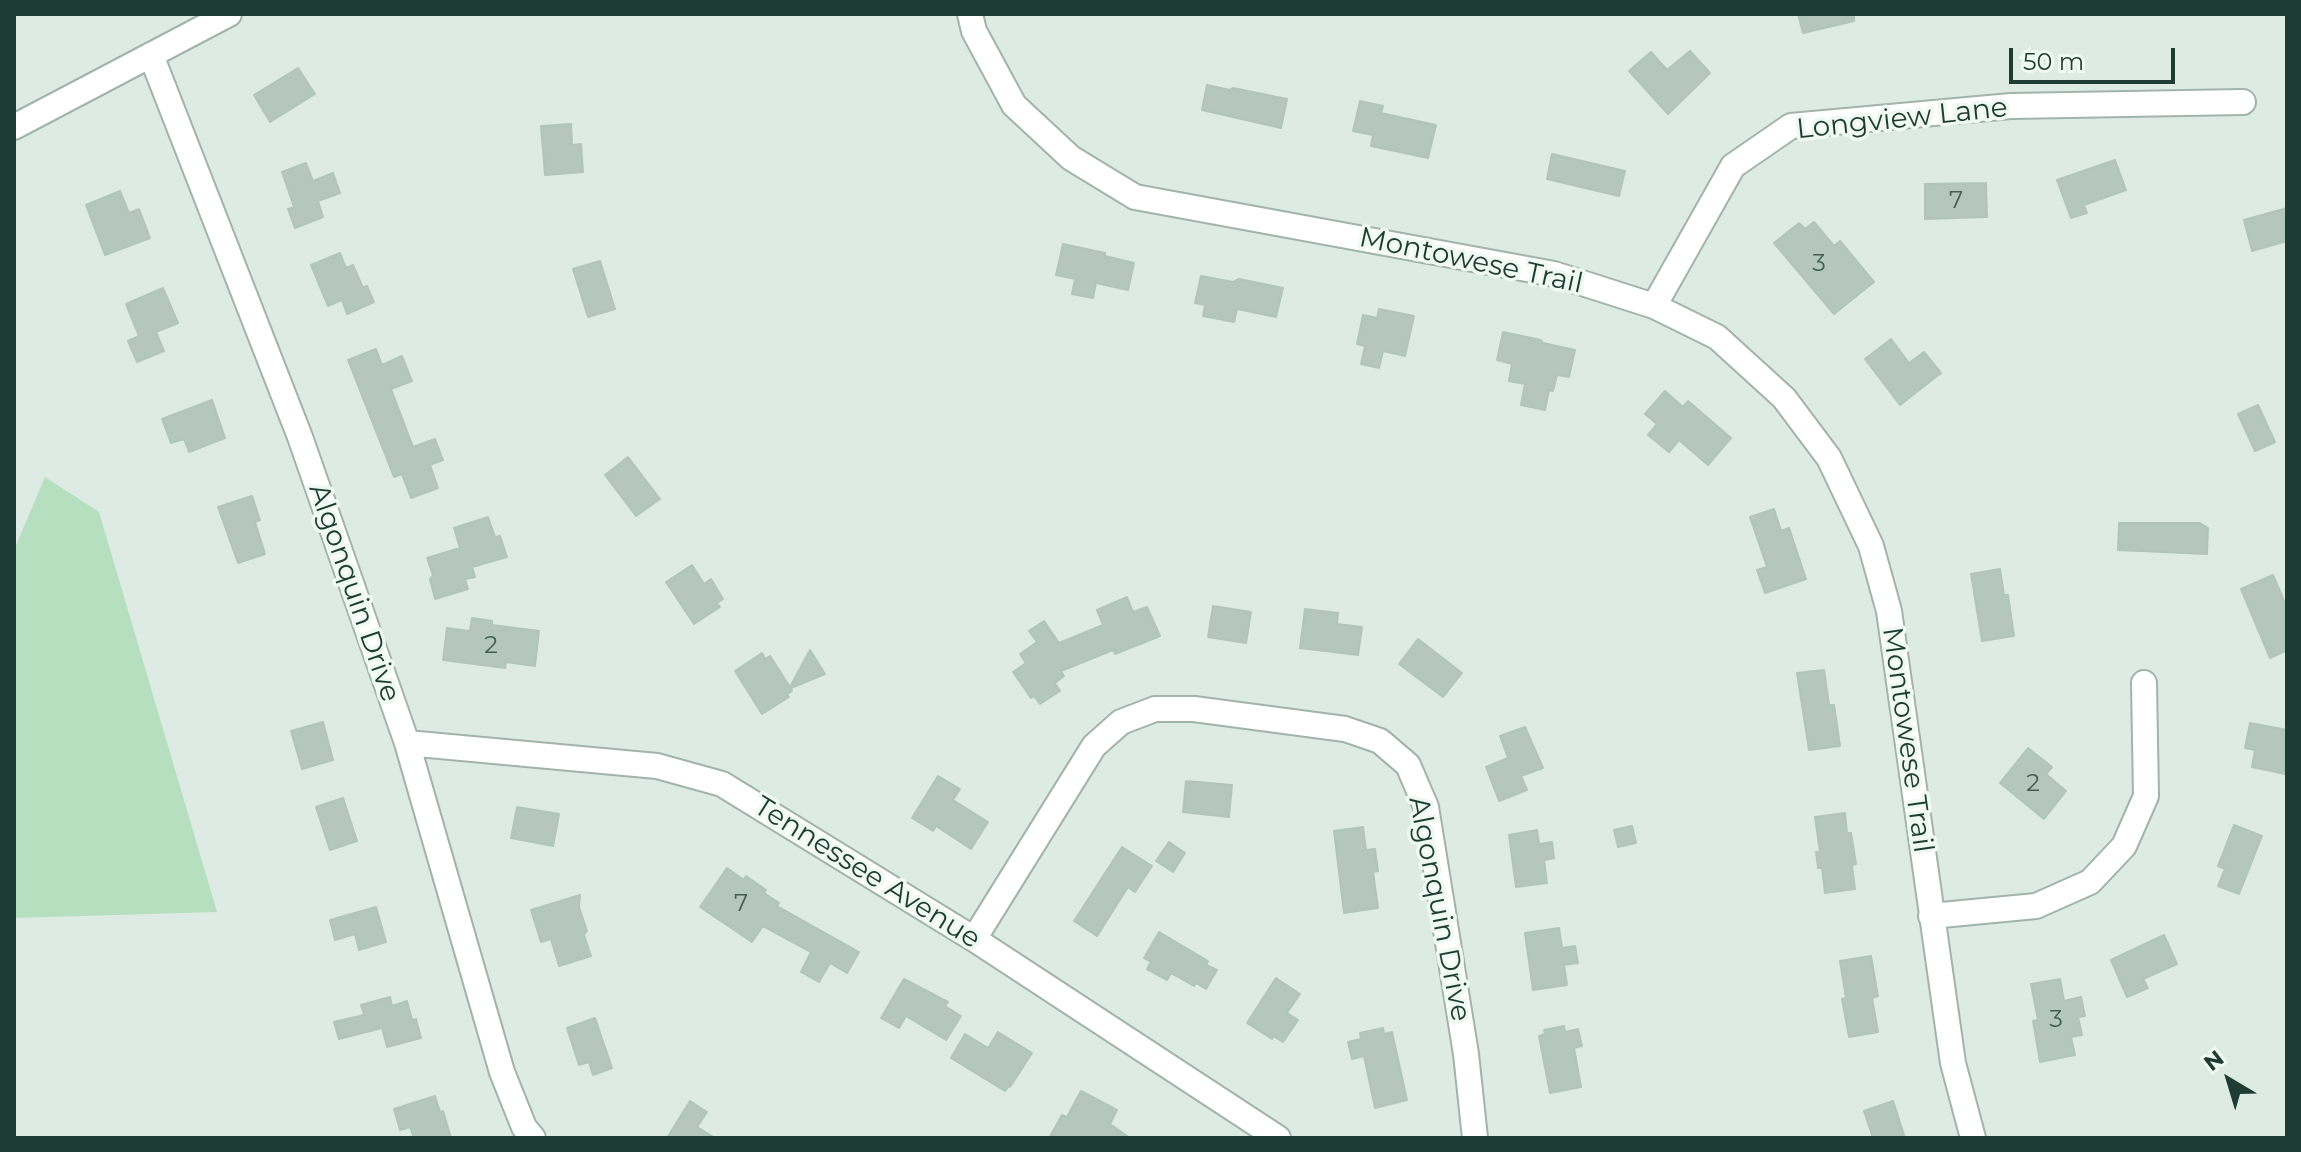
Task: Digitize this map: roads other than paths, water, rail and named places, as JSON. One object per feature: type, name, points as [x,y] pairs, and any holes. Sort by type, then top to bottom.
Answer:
[{"type":"street","points":[[14,127],[229,14]]},
{"type":"street","name":"Montowese Trail","points":[[970,14],[974,31],[1014,105],[1071,158],[1135,197],[1554,274],[1654,306],[1717,337],[1784,398],[1829,458],[1871,546],[1889,611],[1953,1063],[1973,1138]]},
{"type":"street","name":"Algonquin Drive","points":[[151,55],[300,437],[407,743],[502,1072],[524,1127],[533,1138]]},
{"type":"street","name":"Longview Lane","points":[[1654,306],[1733,166],[1791,126],[2011,106],[2243,102]]},
{"type":"street","points":[[1931,916],[2036,906],[2090,882],[2124,846],[2146,796],[2144,683]]},
{"type":"street","name":"Algonquin Drive","points":[[974,939],[1094,746],[1121,722],[1155,709],[1194,709],[1345,729],[1380,741],[1408,765],[1426,807],[1466,1054],[1475,1138]]},
{"type":"street","name":"Tennessee Avenue","points":[[407,743],[657,766],[722,784],[974,939],[1278,1138]]}]
